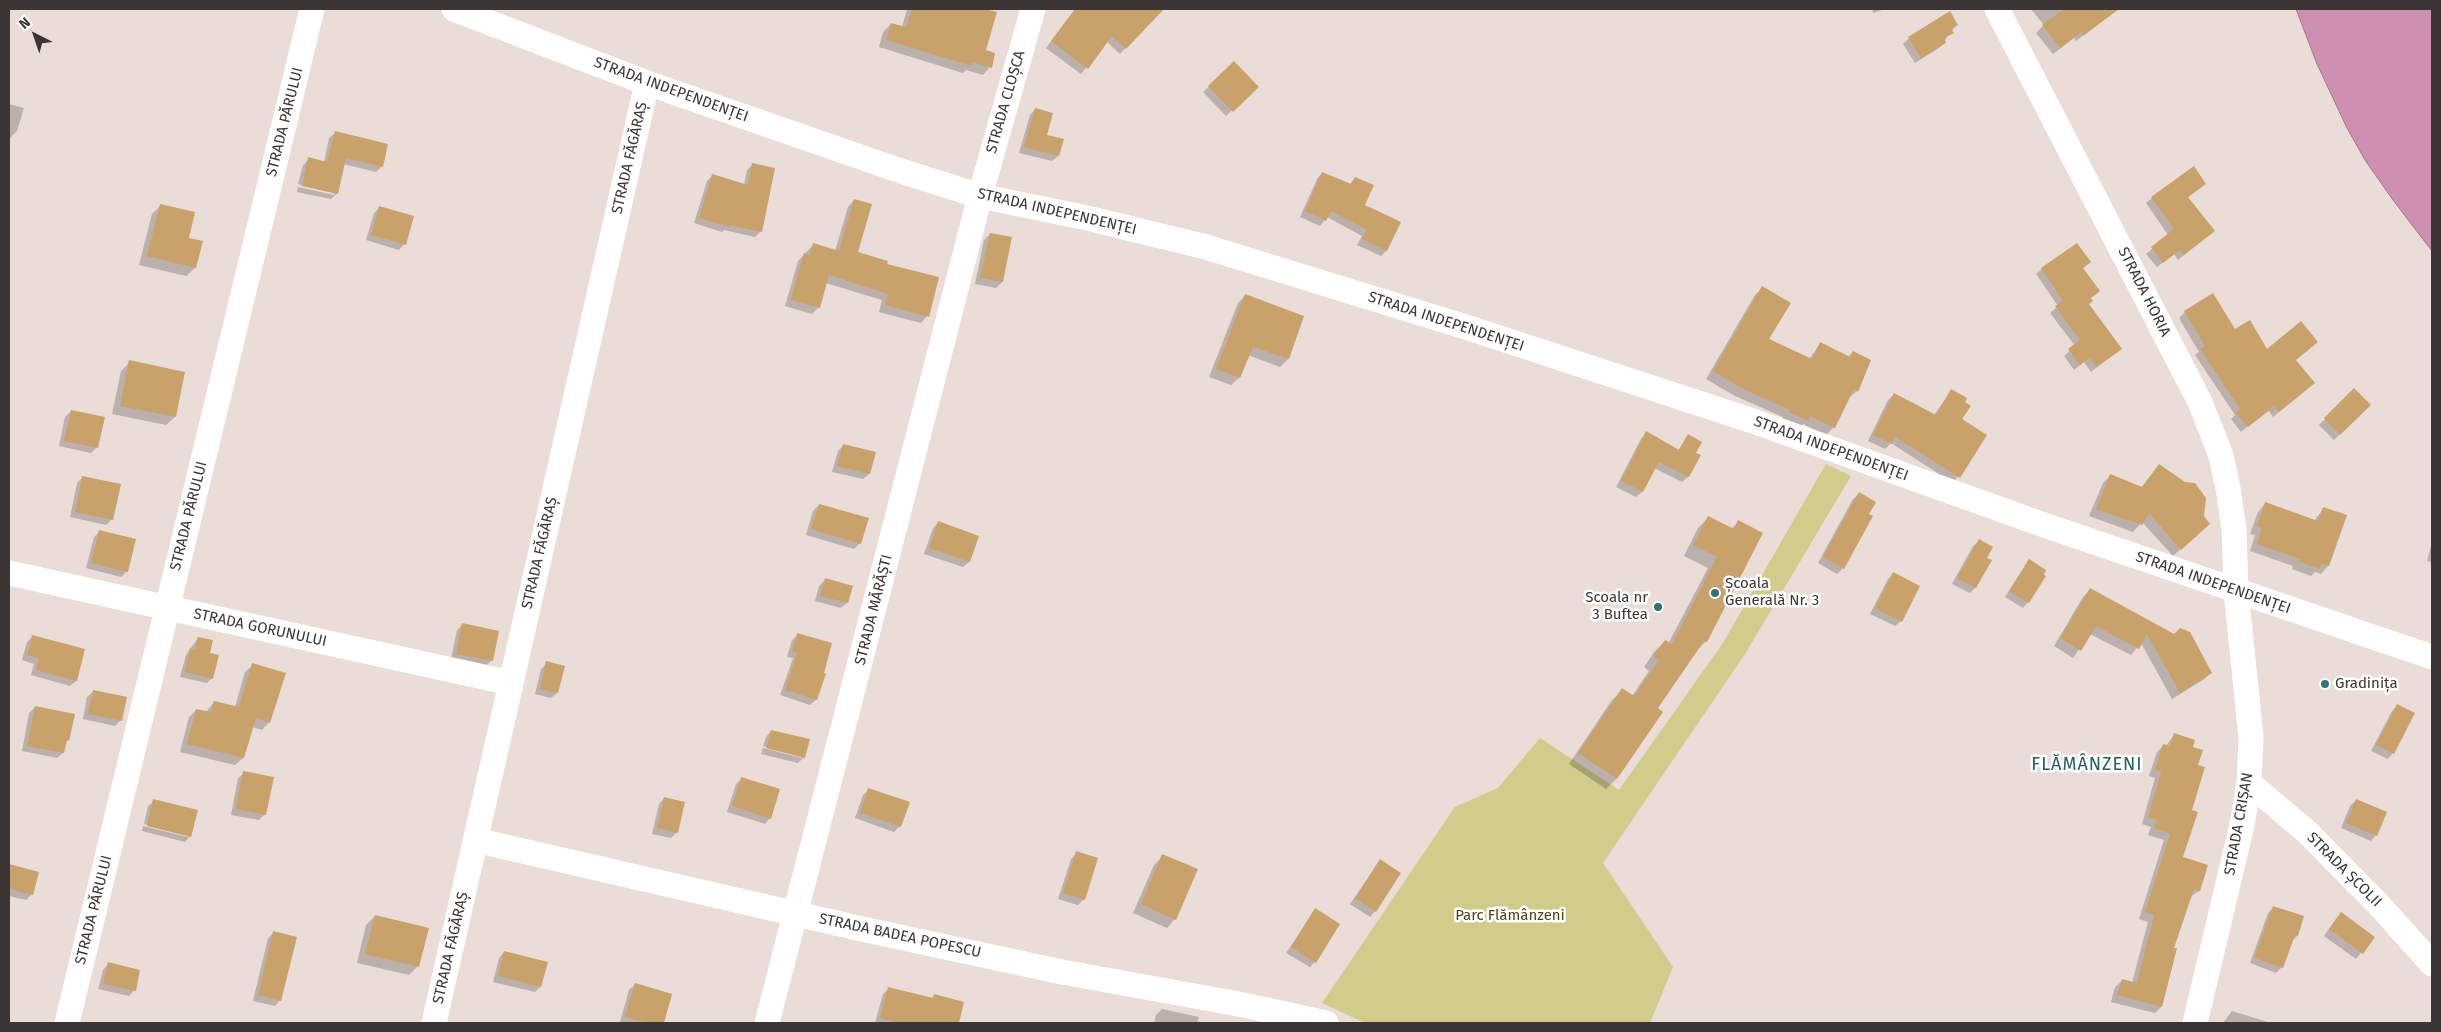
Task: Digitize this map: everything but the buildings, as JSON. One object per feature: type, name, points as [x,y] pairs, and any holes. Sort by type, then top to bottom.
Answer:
[{"type":"street","name":"STRADA PĂRULUI","points":[[67,1023],[312,9]]},
{"type":"street","name":"STRADA INDEPENDENȚEI","points":[[454,9],[647,83],[900,172],[980,196],[1087,218],[1206,246],[1470,328],[1753,421],[2236,592],[2432,657]]},
{"type":"street","name":"STRADA CLOȘCA","points":[[980,196],[1033,9]]},
{"type":"street","name":"STRADA HORIA","points":[[1997,9],[2183,368],[2213,431],[2221,456],[2234,529],[2236,592]]},
{"type":"street","name":"STRADA FĂGĂRAȘ","points":[[434,1023],[647,83]]},
{"type":"street","name":"STRADA MĂRĂȘTI","points":[[768,1023],[980,196]]},
{"type":"street","name":"STRADA GORUNULUI","points":[[9,573],[511,683]]},
{"type":"street","name":"STRADA CRIȘAN","points":[[2195,1023],[2242,824],[2249,783],[2250,728],[2236,592]]},
{"type":"street","name":"STRADA ȘCOLII","points":[[2249,783],[2307,832],[2380,906],[2432,964]]},
{"type":"street","name":"STRADA BADEA POPESCU","points":[[475,840],[1062,972],[1244,1005],[1326,1023]]},
{"type":"green space","name":"Parc Flămânzeni","points":[[1826,464],[1851,476],[1745,654],[1603,863],[1673,967],[1650,1023],[1365,1023],[1322,1003],[1455,807],[1498,788],[1540,738],[1619,790],[1723,643]]},
{"type":"shaded area","points":[[2296,9],[2432,9],[2432,251],[2365,160],[2347,128],[2317,64]]},
{"type":"place","name":"Școala Generală Nr. 3","points":[[1715,593]]},
{"type":"place","name":"Scoala nr 3 Buftea","points":[[1658,607]]},
{"type":"place","name":"Gradinița","points":[[2325,684]]},
{"type":"district","name":"FLĂMÂNZENI","points":[[2087,765]]}]
